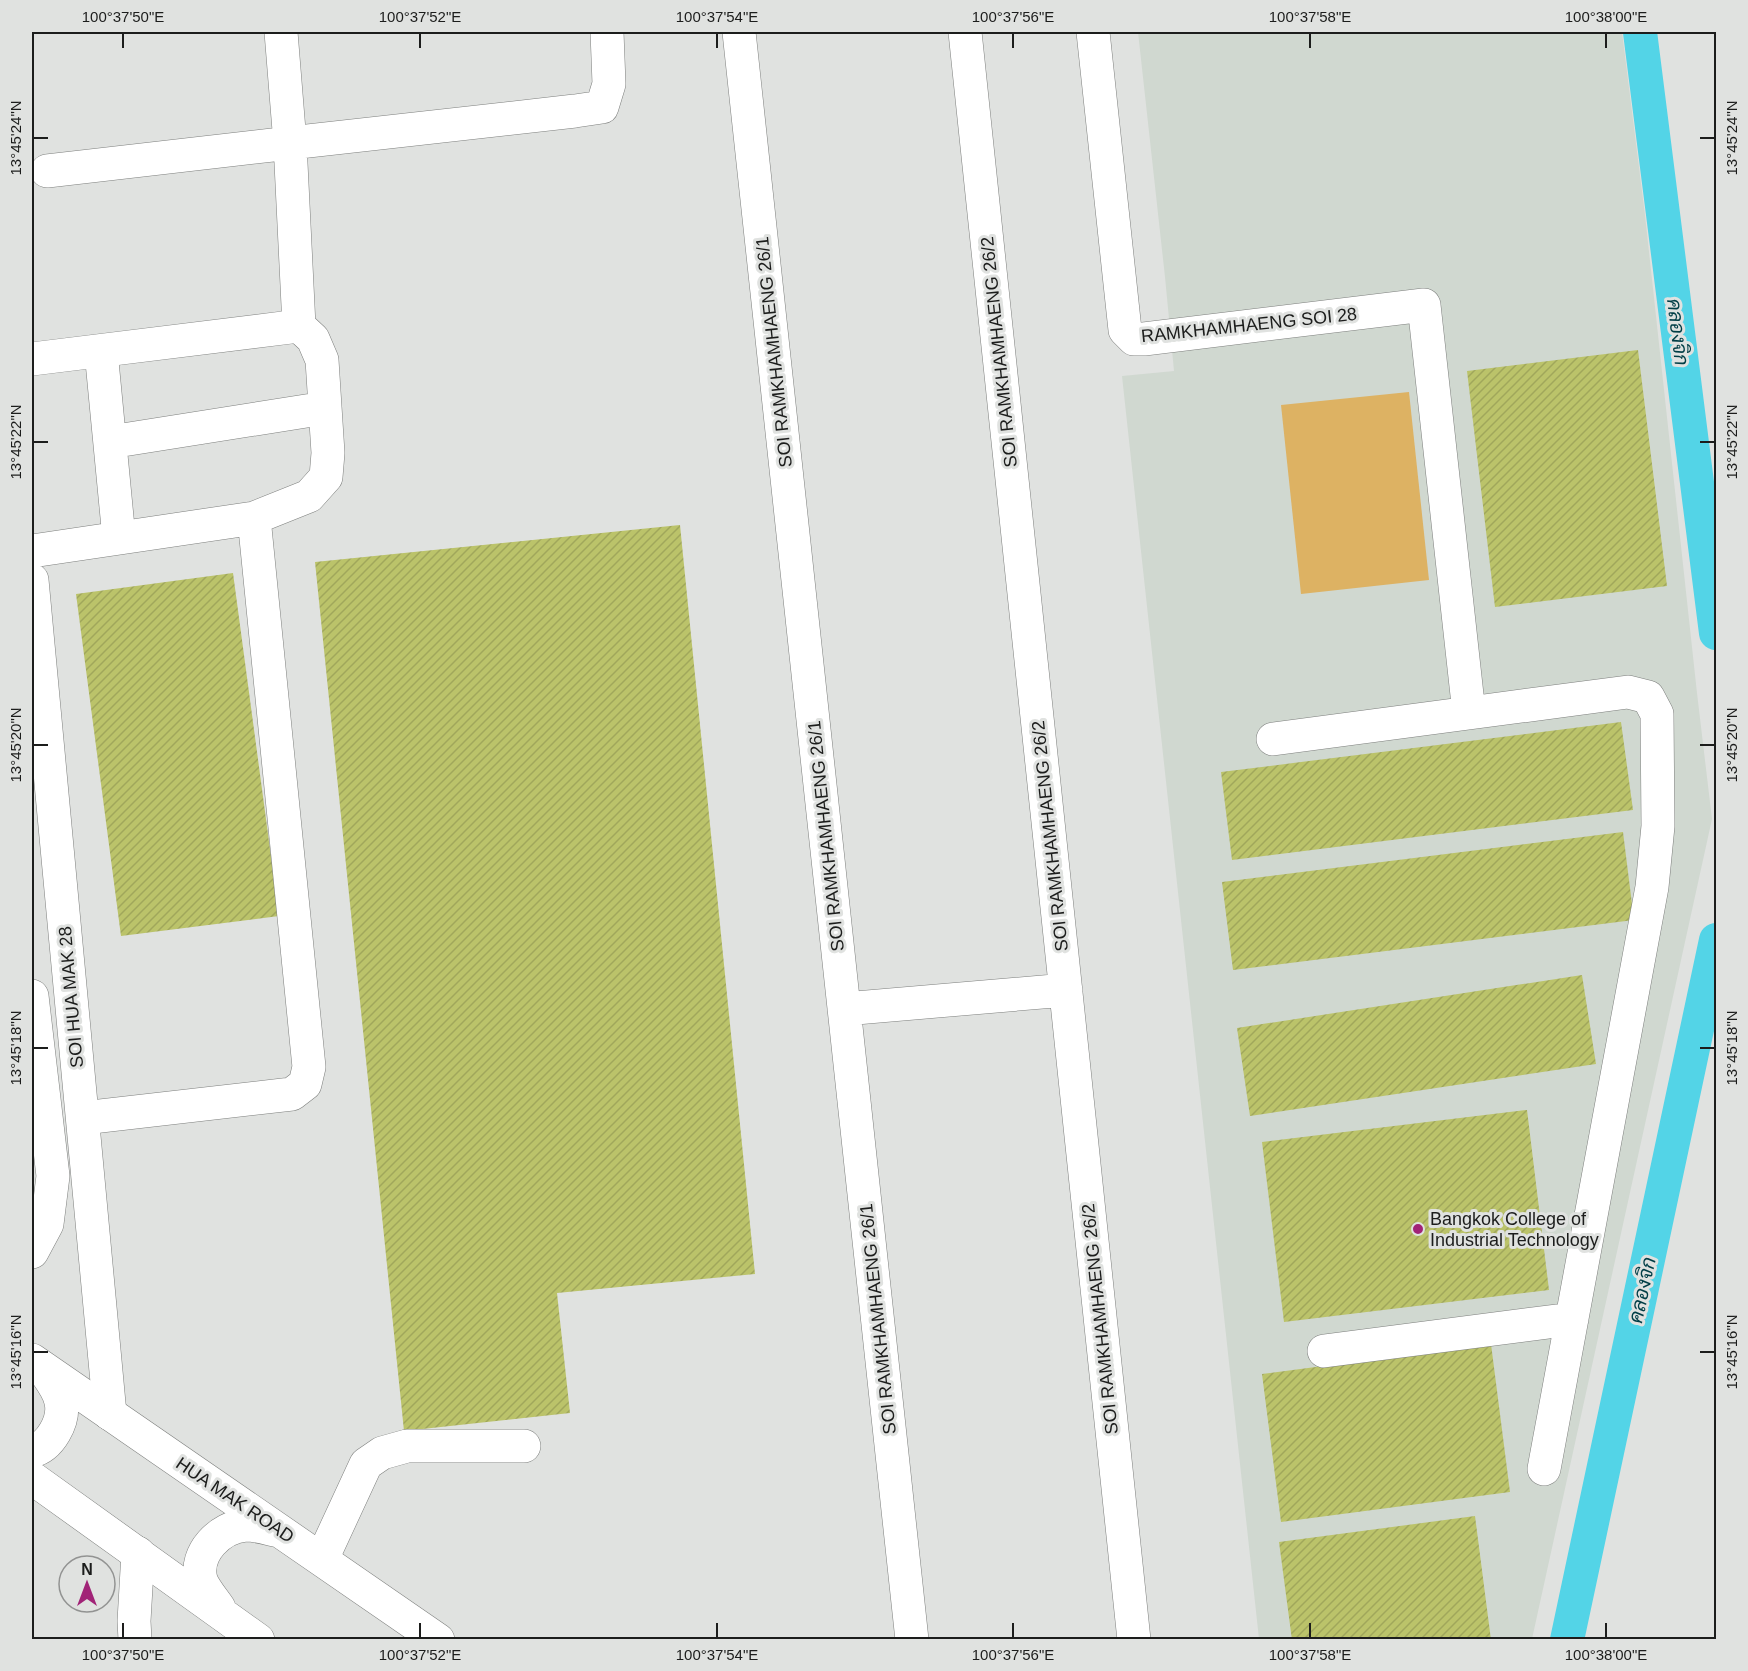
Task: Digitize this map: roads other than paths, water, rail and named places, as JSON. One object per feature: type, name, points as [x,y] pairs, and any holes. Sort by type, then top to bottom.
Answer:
[{"type":"street","points":[[32,550],[255,518],[309,496],[326,477],[328,453],[322,360],[313,339],[299,326],[282,32]]},
{"type":"street","points":[[47,171],[603,107],[609,84],[607,32]]},
{"type":"street","name":"SOI RAMKHAMHAENG 26/1","points":[[739,32],[912,1640]]},
{"type":"street","name":"SOI RAMKHAMHAENG 26/2","points":[[965,32],[1134,1640]]},
{"type":"street","name":"RAMKHAMHAENG SOI 28","points":[[1093,32],[1125,330],[1134,339],[1424,305],[1469,713]]},
{"type":"street","points":[[32,359],[299,326]]},
{"type":"street","points":[[101,351],[119,538]]},
{"type":"street","points":[[110,442],[325,408]]},
{"type":"street","points":[[83,1118],[292,1094],[305,1084],[309,1068],[255,518]]},
{"type":"street","name":"SOI HUA MAK 28","points":[[32,580],[110,1414]]},
{"type":"street","points":[[1273,739],[1628,692],[1648,697],[1657,714],[1658,826],[1652,887],[1544,1469]]},
{"type":"street","points":[[844,1009],[1066,990]]},
{"type":"street","points":[[32,996],[53,1176],[47,1224],[32,1252]]},
{"type":"street","points":[[1324,1351],[1572,1319]]},
{"type":"street","points":[[32,1451],[39,1449],[53,1436],[60,1422],[62,1404],[57,1391],[37,1364]]},
{"type":"street","name":"HUA MAK ROAD","points":[[37,1364],[438,1640]]},
{"type":"street","points":[[322,1559],[366,1464],[382,1453],[407,1446],[524,1446]]},
{"type":"street","points":[[32,1478],[258,1640]]},
{"type":"street","points":[[223,1614],[202,1582],[200,1570],[206,1549],[213,1541],[233,1528],[248,1525],[282,1532]]},
{"type":"street","points":[[135,1640],[138,1553]]},
{"type":"waterway","name":"คลองจิก","points":[[1640,32],[1716,633]]},
{"type":"waterway","name":"คลองจิก","points":[[1567,1640],[1716,940]]},
{"type":"place","name":"Bangkok College of Industrial Technology","points":[[1418,1229]]}]
